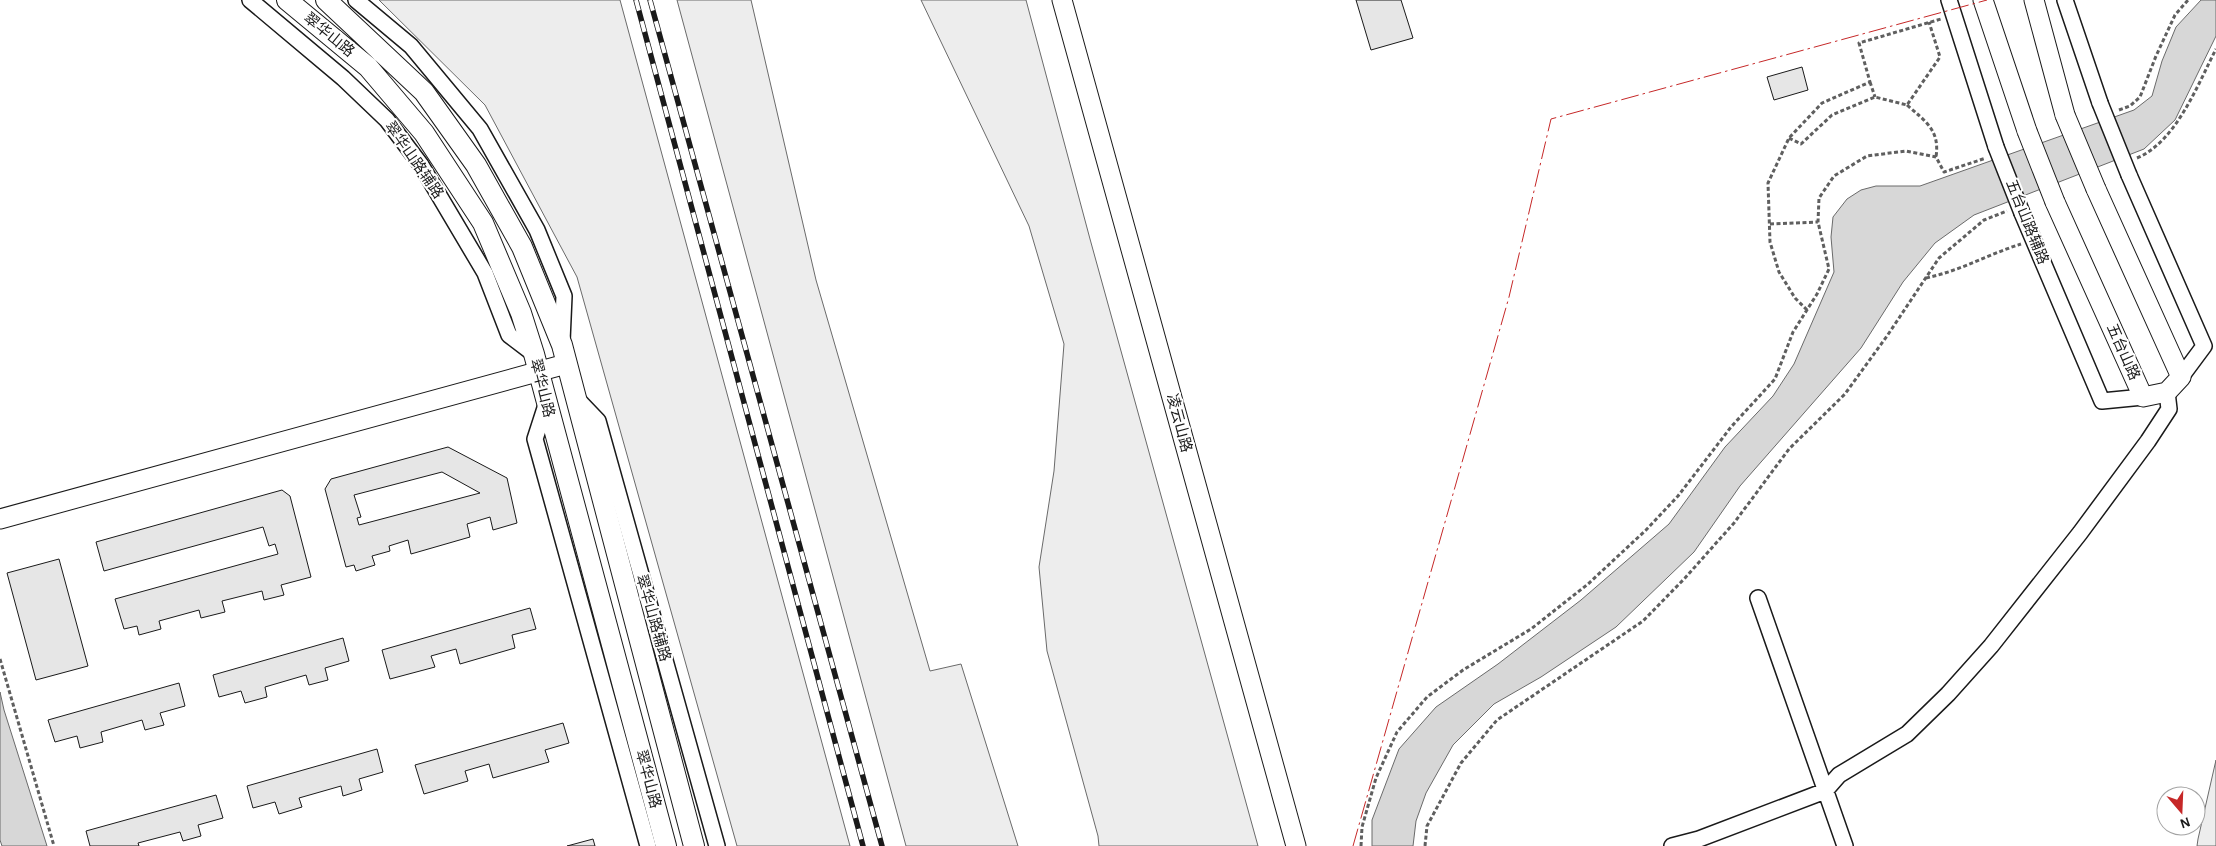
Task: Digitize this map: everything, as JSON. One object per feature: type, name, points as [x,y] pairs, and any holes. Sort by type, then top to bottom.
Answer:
[{"type":"main road","name":"翠华山路","points":[[287,0],[368,67],[424,133],[483,224],[521,314],[536,363],[666,846]]},
{"type":"main road","name":"翠华山路","points":[[326,0],[424,92],[476,165],[522,247],[562,344],[694,846]]},
{"type":"street","name":"翠华山路辅路","points":[[250,0],[343,78],[387,120],[421,165],[485,273],[509,335],[536,363]]},
{"type":"street","points":[[356,0],[411,46],[480,129],[537,230],[564,296],[562,344]]},
{"type":"street","name":"凌云山路","points":[[1062,0],[1296,846]]},
{"type":"street","name":"五台山路辅路","points":[[1949,0],[1993,152],[2017,211],[2034,240],[2102,401],[2143,396]]},
{"type":"street","name":"五台山路","points":[[1983,0],[2027,131],[2055,202],[2143,396],[2167,392]]},
{"type":"street","points":[[2034,0],[2065,114],[2096,189],[2181,377]]},
{"type":"street","points":[[1672,846],[1700,842],[1825,791],[1839,775],[1907,734],[1948,694],[1991,646],[2080,533],[2148,441],[2169,409],[2167,392],[2181,377],[2204,346],[2100,103],[2065,0]]},
{"type":"street","points":[[0,519],[536,363],[566,364]]},
{"type":"street","name":"翠华山路辅路","points":[[575,397],[598,421],[717,846]]},
{"type":"street","points":[[546,405],[535,439],[648,846]]},
{"type":"street","points":[[1758,598],[1845,846]]},
{"type":"path","points":[[2113,112],[2130,106],[2140,97],[2175,15],[2188,0]]},
{"type":"path","points":[[1875,97],[1859,43],[1954,15]]},
{"type":"path","points":[[1907,105],[1940,57],[1929,22]]},
{"type":"path","points":[[2128,168],[2172,129],[2216,49]]},
{"type":"path","points":[[1807,310],[1795,298],[1780,272],[1770,242],[1768,183],[1789,138],[1822,103],[1870,82]]},
{"type":"path","points":[[1789,138],[1801,144],[1832,115],[1875,97],[1907,105],[1932,128],[1938,145],[1936,157],[1944,172],[1993,152]]},
{"type":"path","points":[[1361,846],[1362,827],[1376,778],[1397,732],[1427,697],[1463,670],[1531,629],[1588,584],[1646,530],[1678,496],[1731,427],[1776,379],[1792,332],[1817,294],[1829,269],[1818,222],[1819,198],[1834,176],[1867,156],[1906,151],[1936,157]]},
{"type":"path","points":[[1424,846],[1427,826],[1460,763],[1497,720],[1643,621],[1685,578],[1734,523],[1789,449],[1845,394],[1940,258],[1984,220],[2017,211]]},
{"type":"path","points":[[1770,224],[1818,222]]},
{"type":"path","points":[[1926,278],[1951,272],[2000,251],[2034,240]]},
{"type":"path","points":[[0,659],[54,846]]},
{"type":"shaded area","points":[[379,0],[620,0],[850,846],[737,846],[577,277],[485,105]]},
{"type":"shaded area","points":[[677,0],[751,0],[816,280],[930,671],[961,664],[1018,846],[906,846]]},
{"type":"shaded area","points":[[921,0],[1026,0],[1258,846],[1099,846],[1098,836],[1047,651],[1039,567],[1054,471],[1064,344],[1029,226]]},
{"type":"shaded area","points":[[2201,0],[2216,0],[2216,36],[2175,120],[2144,149],[1974,215],[1935,243],[1903,282],[1861,348],[1740,486],[1694,552],[1616,627],[1541,677],[1494,704],[1453,745],[1426,793],[1416,821],[1413,846],[1372,846],[1372,820],[1399,749],[1436,707],[1498,664],[1581,600],[1669,524],[1725,447],[1773,396],[1794,364],[1834,272],[1831,237],[1833,217],[1847,199],[1861,190],[1876,186],[1920,186],[2134,110],[2152,96],[2162,61],[2176,27]]},
{"type":"shaded area","points":[[0,692],[47,846],[2,846],[0,840]]},
{"type":"shaded area","points":[[2216,760],[2216,846],[2197,846],[2199,836],[2206,836],[2206,804]]},
{"type":"building","points":[[1356,0],[1401,0],[1413,38],[1371,50]]},
{"type":"building","points":[[1802,67],[1808,90],[1774,100],[1767,77]]},
{"type":"building","points":[[448,447],[507,478],[517,523],[493,530],[490,517],[467,524],[470,537],[411,554],[408,540],[389,546],[390,551],[372,556],[375,565],[356,571],[354,565],[346,567],[325,489],[331,479]],"holes":[[[442,472],[480,493],[359,525],[357,518],[361,517],[354,495]]]},
{"type":"building","points":[[282,490],[290,496],[311,577],[281,585],[284,595],[264,600],[262,591],[222,601],[225,612],[201,618],[199,610],[159,621],[161,629],[139,635],[137,626],[124,629],[115,599],[278,554],[275,544],[269,546],[263,527],[104,571],[96,542]]},
{"type":"building","points":[[59,559],[88,666],[36,680],[7,573]]},
{"type":"building","points":[[530,608],[536,629],[512,635],[515,648],[460,664],[456,649],[431,656],[435,667],[390,679],[382,650]]},
{"type":"building","points":[[343,638],[349,661],[325,668],[328,680],[309,685],[306,675],[265,687],[267,697],[245,703],[241,691],[219,697],[213,675]]},
{"type":"building","points":[[179,683],[185,706],[160,713],[164,725],[145,730],[142,720],[101,732],[103,742],[80,748],[77,736],[55,742],[48,720]]},
{"type":"building","points":[[563,723],[569,743],[545,750],[549,762],[493,778],[489,764],[465,771],[468,781],[424,794],[415,765]]},
{"type":"building","points":[[377,749],[383,772],[359,779],[362,790],[343,796],[341,786],[299,798],[302,807],[279,814],[275,802],[253,808],[247,786]]},
{"type":"building","points":[[216,795],[223,818],[198,825],[201,836],[183,841],[180,832],[138,843],[139,846],[90,846],[86,831]]},
{"type":"building","points":[[593,839],[595,846],[567,846]]},
{"type":"railway","points":[[636,0],[863,846]]},
{"type":"railway","points":[[650,0],[882,846]]},
{"type":"power","points":[[1353,846],[1509,297],[1551,119],[1987,0]]}]
